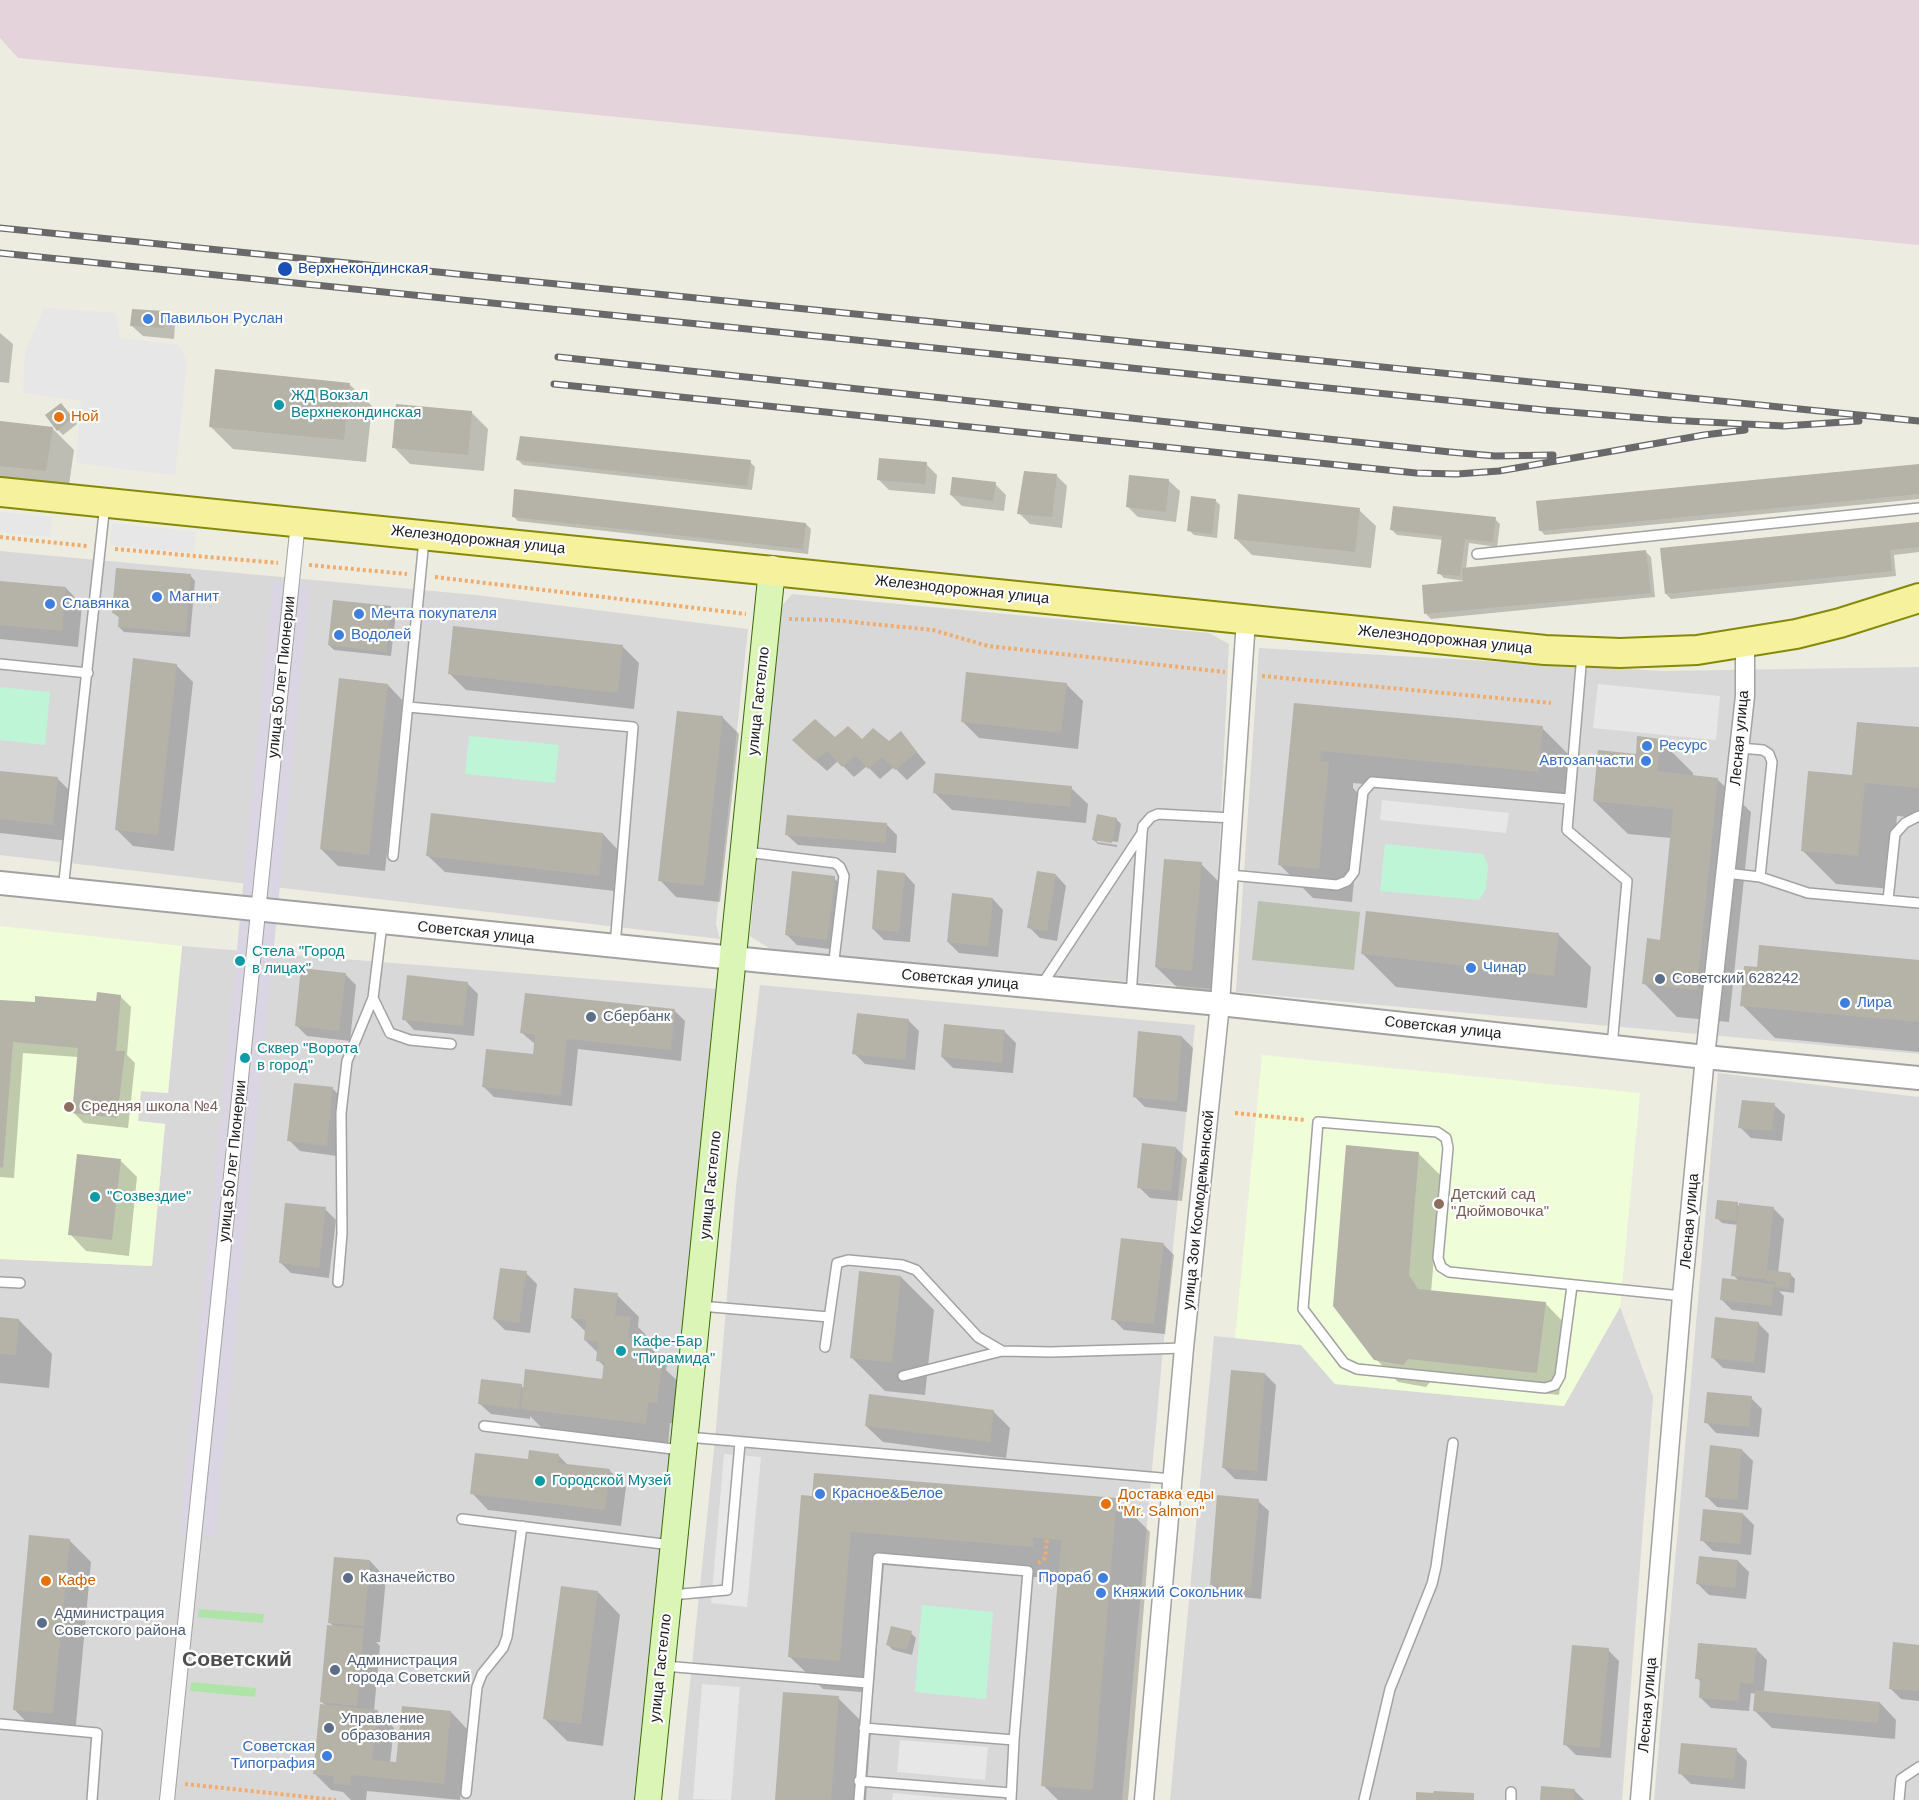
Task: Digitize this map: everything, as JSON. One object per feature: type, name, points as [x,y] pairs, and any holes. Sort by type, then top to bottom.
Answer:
[{"type":"main road","name":"Железнодорожная улица","points":[[0,492],[772,569],[1509,648],[1582,652],[1697,650],[1796,634],[1840,623],[1919,598]]},
{"type":"main road","name":"улица Гастелло","points":[[648,1800],[772,569]]},
{"type":"street","name":"улица 50 лет Пионерии","points":[[167,1800],[298,522]]},
{"type":"street","name":"улица Зои Космодемьянской","points":[[1144,1800],[1184,1348],[1220,1004],[1246,620]]},
{"type":"street","name":"Лесная улица","points":[[1640,1800],[1682,1296],[1705,1057],[1746,696],[1745,643]]},
{"type":"street","name":"Советская улица","points":[[0,883],[382,924],[1220,1004],[1919,1078]]},
{"type":"lane","points":[[63,890],[105,502]]},
{"type":"lane","points":[[1477,554],[1919,508]]},
{"type":"lane","points":[[393,856],[424,534]]},
{"type":"lane","points":[[1582,652],[1566,830],[1627,881],[1612,1046]]},
{"type":"lane","points":[[0,664],[88,673]]},
{"type":"lane","points":[[408,707],[633,727],[615,946]]},
{"type":"lane","points":[[1740,748],[1763,750],[1769,754],[1772,762],[1760,877]]},
{"type":"lane","points":[[1230,875],[1337,885],[1347,881],[1354,872],[1363,792],[1372,782],[1569,799]]},
{"type":"lane","points":[[1131,996],[1143,826],[1151,817],[1158,814],[1233,818]]},
{"type":"lane","points":[[1888,900],[1895,834],[1905,823],[1919,816]]},
{"type":"lane","points":[[1040,987],[1142,833]]},
{"type":"lane","points":[[744,851],[835,863],[840,867],[844,876],[833,968]]},
{"type":"lane","points":[[1726,873],[1760,877],[1808,893],[1919,903]]},
{"type":"lane","points":[[338,1282],[342,1233],[341,1113],[347,1061],[373,998],[382,924]]},
{"type":"lane","points":[[373,998],[390,1033],[410,1040],[451,1044]]},
{"type":"lane","points":[[1572,1286],[1560,1376],[1555,1385],[1545,1388],[1357,1369],[1344,1363],[1303,1310],[1318,1122],[1437,1132],[1446,1138],[1448,1148],[1438,1258],[1441,1268],[1449,1272],[1682,1296]]},
{"type":"lane","points":[[825,1347],[837,1263],[848,1260],[902,1265],[916,1270],[978,1337],[1002,1351]]},
{"type":"lane","points":[[0,1282],[20,1283]]},
{"type":"lane","points":[[698,1306],[829,1317]]},
{"type":"lane","points":[[903,1376],[1002,1351],[1184,1348]]},
{"type":"lane","points":[[484,1426],[684,1444],[740,1443],[1173,1479]]},
{"type":"lane","points":[[669,1596],[727,1590],[740,1443]]},
{"type":"lane","points":[[1364,1800],[1390,1689],[1437,1567],[1454,1443]]},
{"type":"lane","points":[[462,1519],[674,1545]]},
{"type":"lane","points":[[466,1793],[477,1687],[482,1674],[503,1648],[507,1637],[522,1526]]},
{"type":"lane","points":[[859,1781],[1011,1796],[1028,1571],[878,1558],[859,1781],[859,1800]]},
{"type":"lane","points":[[662,1665],[868,1683]]},
{"type":"lane","points":[[0,1724],[97,1733],[92,1800]]},
{"type":"lane","points":[[864,1728],[1014,1740]]},
{"type":"lane","points":[[1899,1800],[1901,1779],[1919,1767]]},
{"type":"path","points":[[1235,1113],[1318,1122]]},
{"type":"path","points":[[1028,1571],[1045,1558],[1047,1539]]},
{"type":"path","points":[[169,1782],[336,1800]]},
{"type":"shaded area","points":[[0,0],[1919,0],[1919,245],[18,58],[0,38]]},
{"type":"shaded area","points":[[44,308],[115,313],[120,338],[179,345],[187,362],[175,475],[76,463],[81,401],[23,393],[25,352]]},
{"type":"shaded area","points":[[0,512],[52,517],[50,537],[0,532]]},
{"type":"shaded area","points":[[112,523],[196,532],[194,553],[110,545]]},
{"type":"shaded area","points":[[0,551],[476,595],[748,629],[716,924],[720,939],[0,855]]},
{"type":"shaded area","name":"Сквер \"Ворота в город\"","points":[[273,581],[310,584],[215,1537],[180,1533]]},
{"type":"shaded area","points":[[792,594],[1209,633],[1229,644],[1213,989],[772,950],[750,936],[780,608]]},
{"type":"shaded area","points":[[1259,648],[1662,671],[1919,667],[1919,1054],[1236,992]]},
{"type":"shaded area","points":[[1598,684],[1720,696],[1716,740],[1593,728]]},
{"type":"shaded area","points":[[0,687],[50,692],[45,745],[0,740]]},
{"type":"shaded area","points":[[469,736],[559,745],[555,783],[465,774]]},
{"type":"shaded area","points":[[1382,800],[1509,813],[1506,833],[1380,820]]},
{"type":"shaded area","points":[[1385,844],[1483,854],[1488,865],[1486,889],[1479,900],[1380,891]]},
{"type":"shaded area","points":[[1258,901],[1360,912],[1354,970],[1252,960]]},
{"type":"shaded area","name":"Средняя школа №4","points":[[0,926],[182,946],[168,1093],[141,1091],[138,1121],[165,1124],[152,1266],[0,1259]]},
{"type":"shaded area","points":[[182,946],[717,989],[634,1800],[0,1800],[0,1259],[152,1266],[165,1124],[137,1121],[141,1091],[168,1093]]},
{"type":"shaded area","points":[[760,985],[1195,1025],[1122,1800],[678,1800],[715,1440],[736,1187]]},
{"type":"shaded area","name":"Детский сад \"Дюймовочка\"","points":[[1262,1055],[1640,1093],[1620,1307],[1564,1406],[1335,1384],[1301,1345],[1235,1338]]},
{"type":"shaded area","points":[[1718,1073],[1919,1097],[1919,1800],[1654,1800]]},
{"type":"shaded area","points":[[1620,1307],[1653,1397],[1622,1800],[1170,1800],[1214,1336],[1301,1345],[1335,1384],[1564,1406]]},
{"type":"shaded area","points":[[724,1454],[761,1457],[747,1607],[711,1603]]},
{"type":"shaded area","points":[[922,1605],[993,1612],[986,1699],[915,1692]]},
{"type":"shaded area","points":[[702,1684],[740,1687],[731,1800],[693,1799]]},
{"type":"shaded area","points":[[900,1740],[988,1747],[985,1780],[897,1772]]},
{"type":"shaded area","points":[[893,1793],[967,1800],[892,1800]]},
{"type":"green space","points":[[199,1609],[264,1614],[263,1623],[198,1617]]},
{"type":"green space","points":[[191,1682],[256,1688],[255,1697],[190,1691]]},
{"type":"building","name":"Павильон Руслан","points":[[132,309],[165,311],[164,328],[130,326]]},
{"type":"building","name":"ЖД Вокзал Верхнекондинская","points":[[215,369],[350,383],[344,440],[209,427]]},
{"type":"building","name":"Ной","points":[[61,403],[73,418],[57,431],[45,415]]},
{"type":"building","points":[[396,404],[472,411],[468,455],[392,448]]},
{"type":"building","points":[[0,421],[53,427],[46,471],[0,466]]},
{"type":"building","points":[[520,436],[751,460],[747,486],[516,460]]},
{"type":"building","points":[[879,458],[927,462],[925,484],[877,480]]},
{"type":"building","points":[[1919,464],[1919,494],[1539,531],[1536,501]]},
{"type":"building","points":[[1024,471],[1057,474],[1052,517],[1017,514]]},
{"type":"building","points":[[1129,475],[1169,479],[1166,512],[1126,507]]},
{"type":"building","points":[[952,477],[996,482],[993,501],[950,495]]},
{"type":"building","points":[[514,489],[806,523],[803,549],[512,517]]},
{"type":"building","points":[[1238,494],[1360,508],[1355,552],[1234,539]]},
{"type":"building","points":[[1191,496],[1216,499],[1212,534],[1187,531]]},
{"type":"building","points":[[1393,506],[1496,517],[1493,542],[1465,539],[1460,576],[1437,574],[1442,536],[1390,530]]},
{"type":"building","points":[[1919,522],[1919,547],[1890,550],[1892,571],[1665,594],[1660,548]]},
{"type":"building","points":[[1646,550],[1651,593],[1424,614],[1422,585],[1463,581],[1462,568]]},
{"type":"building","points":[[116,568],[191,574],[186,633],[118,627],[119,614],[112,613]]},
{"type":"building","points":[[0,581],[66,587],[62,631],[0,625]]},
{"type":"building","points":[[333,600],[391,606],[386,652],[328,645]]},
{"type":"building","points":[[453,626],[623,645],[618,693],[448,674]]},
{"type":"building","points":[[133,658],[177,664],[158,835],[115,830]]},
{"type":"building","points":[[966,672],[1067,683],[1061,733],[961,722]]},
{"type":"building","points":[[339,678],[388,684],[369,855],[320,849]]},
{"type":"building","points":[[1294,703],[1543,726],[1539,772],[1321,751],[1320,761],[1329,762],[1319,869],[1278,865]]},
{"type":"building","points":[[677,711],[723,716],[704,886],[658,881]]},
{"type":"building","points":[[815,719],[835,737],[848,726],[862,739],[873,728],[889,741],[901,731],[917,752],[895,770],[882,757],[868,769],[856,756],[842,767],[827,751],[815,761],[792,740]]},
{"type":"building","points":[[1857,722],[1919,727],[1919,788],[1865,783],[1858,856],[1801,851],[1808,771],[1852,775]]},
{"type":"building","points":[[1637,736],[1661,739],[1657,771],[1718,778],[1697,990],[1642,984],[1647,938],[1660,940],[1673,809],[1593,801],[1598,750],[1636,754]]},
{"type":"building","points":[[0,771],[58,777],[53,825],[0,819]]},
{"type":"building","points":[[935,773],[1072,786],[1070,807],[933,793]]},
{"type":"building","points":[[431,813],[603,833],[599,876],[426,856]]},
{"type":"building","points":[[1097,814],[1117,818],[1112,843],[1092,840]]},
{"type":"building","points":[[787,815],[887,823],[886,843],[785,835]]},
{"type":"building","points":[[1164,859],[1202,862],[1192,971],[1155,967]]},
{"type":"building","points":[[877,870],[905,873],[899,932],[872,929]]},
{"type":"building","points":[[792,871],[835,876],[827,940],[785,935]]},
{"type":"building","points":[[1037,871],[1056,874],[1047,931],[1027,928]]},
{"type":"building","points":[[952,893],[993,898],[988,947],[947,942]]},
{"type":"building","points":[[1366,911],[1559,933],[1554,976],[1361,954]]},
{"type":"building","points":[[1759,945],[1919,960],[1919,1022],[1740,1006],[1744,966],[1757,967]]},
{"type":"building","points":[[301,968],[346,973],[339,1031],[295,1026]]},
{"type":"building","points":[[407,975],[468,982],[463,1026],[402,1020]]},
{"type":"building","points":[[97,992],[121,995],[116,1051],[125,1051],[117,1118],[72,1113],[78,1048],[13,1042],[3,1168],[0,1167],[0,1000],[35,1002],[35,996],[96,1001]]},
{"type":"building","points":[[525,993],[675,1009],[671,1050],[567,1039],[561,1096],[482,1087],[486,1049],[533,1054],[535,1035],[520,1033]]},
{"type":"building","points":[[857,1013],[909,1019],[905,1060],[852,1054]]},
{"type":"building","points":[[944,1024],[1005,1030],[1002,1063],[941,1057]]},
{"type":"building","points":[[1138,1031],[1182,1036],[1177,1102],[1133,1097]]},
{"type":"building","points":[[294,1083],[333,1087],[327,1146],[287,1141]]},
{"type":"building","points":[[1742,1100],[1775,1103],[1772,1131],[1738,1128]]},
{"type":"building","points":[[1142,1143],[1176,1147],[1171,1191],[1137,1188]]},
{"type":"building","points":[[1346,1145],[1419,1152],[1409,1275],[1418,1289],[1546,1302],[1537,1373],[1408,1359],[1403,1365],[1374,1360],[1333,1306]]},
{"type":"building","name":"\"Созвездие\"","points":[[77,1154],[121,1159],[112,1240],[68,1235]]},
{"type":"building","points":[[1717,1200],[1738,1202],[1736,1221],[1715,1219]]},
{"type":"building","points":[[285,1203],[326,1207],[319,1268],[279,1263]]},
{"type":"building","points":[[1739,1203],[1774,1207],[1766,1279],[1731,1276]]},
{"type":"building","points":[[1121,1238],[1164,1243],[1154,1324],[1111,1320]]},
{"type":"building","points":[[500,1268],[527,1271],[519,1323],[493,1319]]},
{"type":"building","points":[[1768,1270],[1791,1273],[1789,1289],[1775,1287],[1775,1282],[1766,1281]]},
{"type":"building","points":[[859,1271],[901,1276],[892,1363],[850,1358]]},
{"type":"building","points":[[1722,1278],[1774,1284],[1771,1306],[1720,1300]]},
{"type":"building","name":"Кафе-Бар \"Пирамида\"","points":[[574,1288],[618,1293],[615,1315],[631,1317],[628,1338],[645,1340],[643,1361],[662,1363],[657,1403],[648,1402],[646,1424],[521,1409],[525,1369],[602,1379],[604,1362],[596,1361],[598,1342],[584,1340],[586,1320],[571,1318]]},
{"type":"building","points":[[0,1317],[19,1319],[16,1355],[0,1354]]},
{"type":"building","points":[[1715,1317],[1759,1322],[1754,1363],[1711,1358]]},
{"type":"building","points":[[1231,1370],[1265,1373],[1257,1471],[1222,1468]]},
{"type":"building","points":[[481,1379],[522,1384],[519,1409],[478,1404]]},
{"type":"building","points":[[1707,1392],[1752,1396],[1749,1427],[1704,1423]]},
{"type":"building","points":[[869,1394],[994,1410],[990,1442],[865,1426]]},
{"type":"building","points":[[1710,1445],[1742,1449],[1737,1500],[1705,1497]]},
{"type":"building","name":"Городской Музей","points":[[529,1450],[559,1454],[558,1463],[610,1469],[605,1510],[470,1494],[475,1453],[528,1459]]},
{"type":"building","points":[[814,1473],[1117,1498],[1093,1790],[1041,1786],[1061,1540],[1033,1538],[1033,1547],[851,1532],[840,1661],[788,1657],[801,1495],[812,1496]]},
{"type":"building","points":[[1217,1495],[1259,1499],[1251,1589],[1210,1585]]},
{"type":"building","points":[[1703,1509],[1743,1513],[1740,1544],[1700,1541]]},
{"type":"building","points":[[29,1535],[70,1539],[53,1714],[13,1710]]},
{"type":"building","points":[[1699,1556],[1738,1560],[1735,1588],[1696,1584]]},
{"type":"building","points":[[334,1557],[370,1560],[364,1626],[328,1623]]},
{"type":"building","points":[[561,1586],[598,1591],[581,1724],[543,1719]]},
{"type":"building","points":[[327,1625],[364,1628],[357,1706],[320,1702]]},
{"type":"building","points":[[891,1626],[912,1631],[907,1650],[886,1645]]},
{"type":"building","points":[[1893,1642],[1919,1645],[1919,1691],[1889,1689]]},
{"type":"building","points":[[1698,1643],[1757,1648],[1753,1684],[1740,1683],[1739,1701],[1699,1698],[1700,1679],[1695,1679]]},
{"type":"building","points":[[1572,1645],[1609,1648],[1600,1748],[1563,1745]]},
{"type":"building","points":[[1755,1690],[1880,1702],[1878,1723],[1753,1711]]},
{"type":"building","points":[[783,1692],[839,1696],[831,1800],[775,1800]]},
{"type":"building","points":[[320,1704],[378,1710],[372,1760],[396,1762],[402,1706],[451,1711],[444,1784],[351,1775],[350,1785],[333,1784],[334,1776],[313,1774]]},
{"type":"building","points":[[1681,1743],[1737,1748],[1734,1779],[1678,1774]]},
{"type":"building","points":[[1541,1786],[1575,1789],[1574,1800],[1540,1800]]},
{"type":"building","points":[[1434,1791],[1474,1793],[1474,1800],[1416,1800],[1416,1792],[1433,1793]]},
{"type":"railway","points":[[0,228],[1919,421]]},
{"type":"railway","points":[[0,253],[1544,410],[1784,426],[1859,421]]},
{"type":"railway","points":[[558,357],[1450,452],[1495,456],[1553,455]]},
{"type":"railway","points":[[554,384],[1416,473],[1457,474],[1499,471],[1704,435],[1745,430]]},
{"type":"place","name":"Верхнекондинская","points":[[285,269]]},
{"type":"place","name":"Павильон Руслан","points":[[148,319]]},
{"type":"place","name":"ЖД Вокзал Верхнекондинская","points":[[279,405]]},
{"type":"place","name":"Ной","points":[[59,417]]},
{"type":"place","name":"Магнит","points":[[157,597]]},
{"type":"place","name":"Славянка","points":[[50,604]]},
{"type":"place","name":"Мечта покупателя","points":[[359,614]]},
{"type":"place","name":"Водолей","points":[[339,635]]},
{"type":"place","name":"Ресурс","points":[[1647,746]]},
{"type":"place","name":"Автозапчасти","points":[[1646,761]]},
{"type":"place","name":"Стела \"Город в лицах\"","points":[[240,961]]},
{"type":"place","name":"Чинар","points":[[1471,968]]},
{"type":"place","name":"Советский 628242","points":[[1660,979]]},
{"type":"place","name":"Лира","points":[[1845,1003]]},
{"type":"place","name":"Сбербанк","points":[[591,1017]]},
{"type":"place","name":"Сквер \"Ворота в город\"","points":[[245,1058]]},
{"type":"place","name":"Средняя школа №4","points":[[69,1107]]},
{"type":"place","name":"\"Созвездие\"","points":[[95,1197]]},
{"type":"place","name":"Детский сад \"Дюймовочка\"","points":[[1439,1204]]},
{"type":"place","name":"Кафе-Бар \"Пирамида\"","points":[[621,1351]]},
{"type":"place","name":"Городской Музей","points":[[540,1481]]},
{"type":"place","name":"Красное&Белое","points":[[820,1494]]},
{"type":"place","name":"Доставка еды \"Mr. Salmon\"","points":[[1106,1504]]},
{"type":"place","name":"Казначейство","points":[[348,1578]]},
{"type":"place","name":"Прораб","points":[[1103,1578]]},
{"type":"place","name":"Кафе","points":[[46,1581]]},
{"type":"place","name":"Княжий Сокольник","points":[[1101,1593]]},
{"type":"place","name":"Администрация Советского района","points":[[42,1623]]},
{"type":"place","name":"Администрация города Советский","points":[[335,1670]]},
{"type":"place","name":"Управление образования","points":[[329,1728]]},
{"type":"place","name":"Советская Типография","points":[[327,1756]]},
{"type":"district","name":"Советский","points":[[237,1660]]}]
